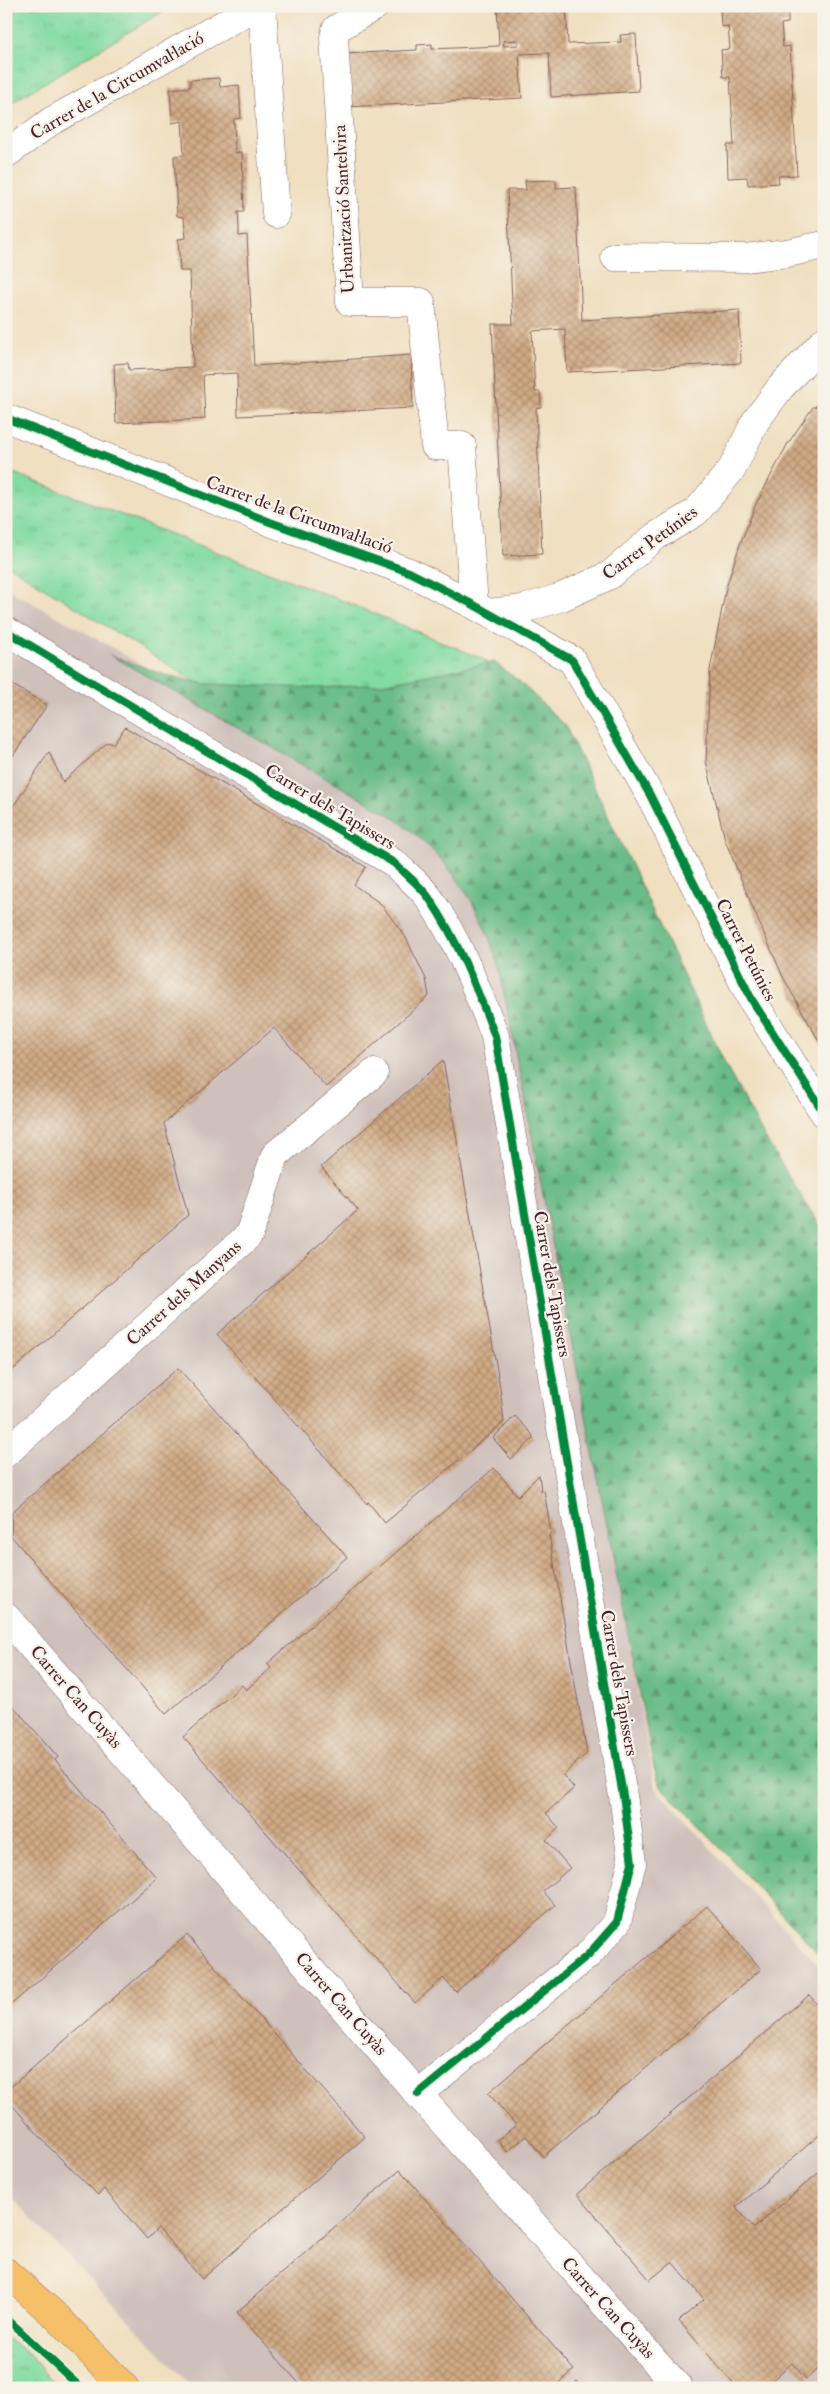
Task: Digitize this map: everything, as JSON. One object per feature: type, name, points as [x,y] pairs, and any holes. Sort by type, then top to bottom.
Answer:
[{"type":"main road","points":[[6,2272],[58,2318],[125,2388]]},
{"type":"street","name":"Carrer de la Circumval·lació","points":[[6,154],[66,112],[256,6]]},
{"type":"street","points":[[262,6],[276,214]]},
{"type":"street","name":"Urbanització Santelvira","points":[[375,6],[336,29],[334,38],[350,302],[421,302],[435,446],[462,446],[481,609]]},
{"type":"street","points":[[615,257],[745,258],[787,253],[824,245]]},
{"type":"street","name":"Carrer Petúnies","points":[[481,609],[523,609],[562,597],[610,575],[656,536],[696,512],[732,469],[755,422],[780,388],[824,341]]},
{"type":"street","name":"Carrer de la Circumval·lació","points":[[6,418],[270,522],[409,572],[481,609],[572,660]]},
{"type":"street","name":"Carrer dels Tapissers","points":[[6,631],[394,863],[428,897],[448,930],[476,987],[495,1036],[624,1802],[632,1864],[617,1922],[588,1955],[418,2094]]},
{"type":"street","name":"Carrer Petúnies","points":[[572,660],[650,795],[752,1000],[824,1113]]},
{"type":"street","name":"Carrer dels Manyans","points":[[6,1453],[249,1235],[275,1156],[374,1073]]},
{"type":"street","name":"Carrer Can Cuyàs","points":[[6,1617],[418,2094],[679,2388]]},
{"type":"shaded area","points":[[6,588],[108,645],[490,872],[655,1788],[824,1971],[824,2388],[193,2388],[6,2191]]},
{"type":"green space","points":[[6,6],[172,6],[6,106]]},
{"type":"green space","points":[[6,470],[351,604],[483,659],[548,725],[494,867],[6,564]]},
{"type":"green space","points":[[110,655],[166,675],[205,684],[319,688],[382,684],[494,662],[519,681],[565,725],[728,1070],[768,1143],[824,1232],[824,1960],[731,1859],[661,1787],[654,1768],[499,967],[482,921],[471,900],[444,863],[428,846],[390,815]]},
{"type":"green space","points":[[6,2338],[28,2353],[58,2388],[6,2388]]},
{"type":"building","points":[[497,6],[566,6],[568,44],[621,42],[620,35],[636,34],[639,91],[551,97],[549,53],[519,54],[522,98],[347,107],[345,54],[417,50],[417,45],[432,44],[432,49],[499,46]],"holes":[[[518,40],[518,45],[504,46],[503,41]]]},
{"type":"building","points":[[720,6],[788,6],[788,23],[781,24],[783,47],[790,46],[797,175],[778,176],[779,183],[748,185],[747,177],[728,178],[727,145],[734,145],[730,77],[723,77],[721,50],[730,49],[728,26],[721,27]]},
{"type":"building","points":[[219,78],[220,87],[239,85],[241,118],[234,119],[235,153],[242,152],[244,212],[238,212],[239,236],[247,235],[254,366],[411,355],[413,408],[238,416],[237,373],[203,375],[205,419],[116,423],[114,364],[128,363],[129,370],[193,367],[190,271],[180,271],[178,239],[186,238],[184,217],[177,216],[174,158],[174,156],[184,155],[182,121],[172,123],[170,89],[190,87],[190,80]]},
{"type":"building","points":[[556,180],[556,188],[576,187],[582,320],[739,310],[741,363],[567,372],[565,329],[532,331],[535,392],[540,392],[541,407],[536,408],[542,554],[503,556],[492,324],[513,324],[507,190],[526,190],[525,181]]},
{"type":"building","points":[[824,397],[824,1050],[784,979],[725,840],[706,761],[710,670],[726,588],[740,544],[756,504],[787,445],[813,407]]},
{"type":"building","points":[[6,681],[47,705],[6,766]]},
{"type":"building","points":[[125,727],[366,867],[354,885],[381,904],[406,938],[426,979],[429,996],[326,1087],[274,1028],[164,1123],[188,1215],[6,1376],[6,817],[49,752],[63,782],[108,742],[113,744]]},
{"type":"building","points":[[443,1060],[500,1387],[504,1422],[385,1523],[217,1334],[358,1210],[321,1167]]},
{"type":"building","points":[[178,1368],[347,1557],[166,1714],[11,1536],[12,1512]]},
{"type":"building","points":[[515,1416],[532,1434],[533,1439],[511,1459],[493,1438]]},
{"type":"building","points":[[494,1468],[518,1496],[539,1475],[541,1491],[544,1490],[551,1533],[549,1535],[587,1753],[563,1775],[574,1788],[546,1813],[559,1828],[546,1840],[570,1868],[543,1891],[555,1905],[456,1992],[443,1978],[415,2003],[183,1737],[242,1685],[246,1690],[271,1668],[267,1664]]},
{"type":"building","points":[[6,1698],[58,1757],[55,1760],[157,1878],[6,2009]]},
{"type":"building","points":[[707,1906],[761,1969],[543,2157],[526,2136],[507,2152],[497,2140],[516,2125],[488,2093]]},
{"type":"building","points":[[187,1935],[365,2137],[202,2279],[158,2228],[147,2239],[104,2189],[98,2195],[50,2148],[6,2098],[6,2091]]},
{"type":"building","points":[[809,1995],[824,2012],[824,2131],[736,2207],[754,2228],[824,2168],[824,2364],[806,2379],[792,2363],[763,2388],[737,2388],[679,2321],[704,2299],[672,2262],[650,2280],[577,2194]]},
{"type":"building","points":[[400,2170],[574,2370],[553,2388],[303,2388],[237,2312]]},
{"type":"building","points":[[577,2381],[583,2388],[570,2388]]},
{"type":"cycle path","points":[[6,418],[270,522],[409,572],[474,605],[572,660],[650,795],[752,1000],[824,1113]]},
{"type":"cycle path","points":[[6,631],[394,863],[429,898],[449,931],[466,965],[495,1036],[624,1802],[632,1863],[617,1922],[588,1955],[418,2094]]},
{"type":"cycle path","points":[[6,2318],[81,2388]]}]
